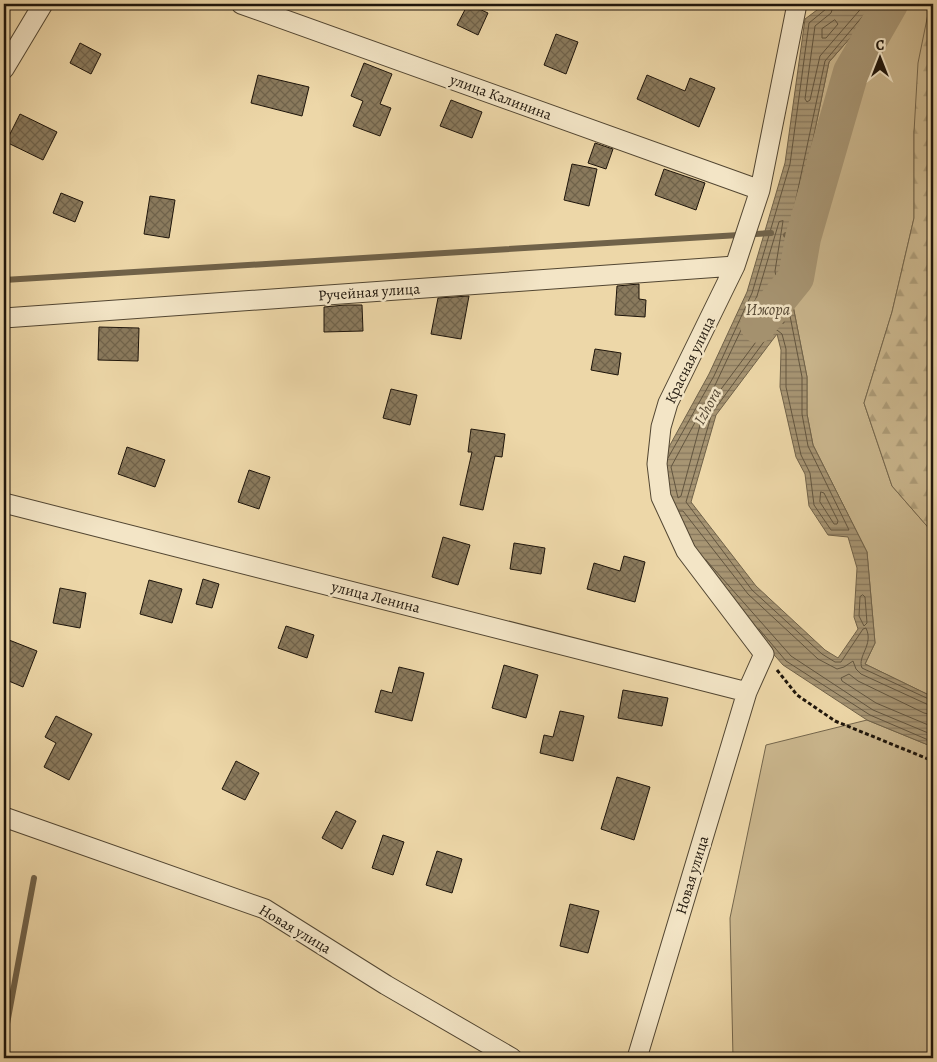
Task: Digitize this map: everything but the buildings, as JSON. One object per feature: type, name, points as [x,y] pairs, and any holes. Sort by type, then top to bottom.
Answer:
[{"type":"street","points":[[4,69],[43,4]]},
{"type":"street","name":"улица Калинина","points":[[241,4],[760,190]]},
{"type":"street","name":"Красная улица","points":[[764,654],[686,551],[661,498],[657,464],[661,427],[668,403],[735,266],[760,190],[797,4]]},
{"type":"street","name":"Ручейная улица","points":[[4,318],[735,266]]},
{"type":"street","name":"улица Ленина","points":[[4,503],[747,692]]},
{"type":"street","points":[[747,692],[764,654]]},
{"type":"street","name":"Новая улица","points":[[637,1058],[747,692]]},
{"type":"street","name":"Новая улица","points":[[4,817],[264,909],[386,985],[512,1058]]},
{"type":"path","points":[[764,654],[797,695],[835,721],[933,761]]},
{"type":"green space","points":[[880,4],[930,4],[914,132],[914,218],[892,312],[864,403],[892,486],[933,533],[933,697],[865,664],[875,643],[867,552],[813,445],[807,414],[807,377],[786,270],[829,62]]},
{"type":"green space","points":[[930,4],[933,4],[933,533],[892,486],[864,403],[892,312],[914,218],[914,132],[918,63]]},
{"type":"green space","points":[[867,720],[933,747],[933,1058],[733,1058],[730,918],[766,745]]},
{"type":"water","name":"Ижора","points":[[825,4],[880,4],[829,62],[786,270],[807,377],[807,414],[813,445],[867,552],[875,643],[865,664],[933,697],[933,747],[867,720],[783,665],[672,538],[659,465],[709,374],[747,292],[785,163],[805,19]],"holes":[[[777,334],[781,350],[780,387],[796,457],[805,474],[809,506],[828,535],[848,537],[857,568],[854,617],[858,629],[838,658],[825,650],[756,586],[691,502],[716,415]]]},
{"type":"waterway","name":"Izhora","points":[[758,325],[796,278],[803,238],[851,72],[890,4]]},
{"type":"waterway","points":[[4,280],[771,233]]},
{"type":"waterway","points":[[786,235],[803,238]]},
{"type":"waterway","points":[[4,1040],[34,878]]}]
